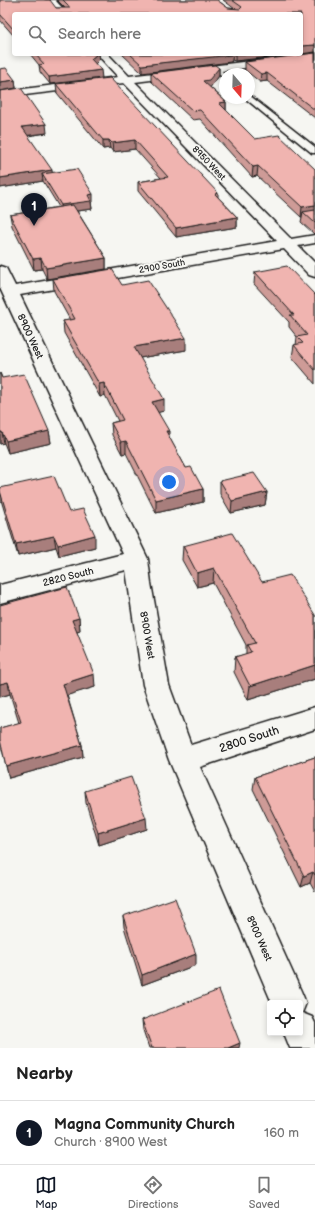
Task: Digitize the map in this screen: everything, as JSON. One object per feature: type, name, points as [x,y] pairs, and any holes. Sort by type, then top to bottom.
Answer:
[{"type":"street","points":[[50,0],[61,12]]},
{"type":"street","name":"8950 West","points":[[104,56],[315,272]]},
{"type":"street","points":[[0,95],[215,69],[295,56],[312,61]]},
{"type":"street","name":"2900 South","points":[[5,282],[315,239]]},
{"type":"street","name":"8900 West","points":[[5,282],[137,559],[139,584],[156,685],[183,760],[288,1000]]},
{"type":"street","name":"2820 South","points":[[0,594],[137,559]]},
{"type":"street","name":"2800 South","points":[[183,760],[315,718]]},
{"type":"street","points":[[303,1036],[308,1048]]},
{"type":"lane","points":[[215,69],[219,72]]},
{"type":"lane","points":[[255,102],[315,151]]},
{"type":"building","points":[[0,0],[50,0],[56,8],[69,8],[63,0],[217,0],[228,8],[240,9],[242,7],[232,0],[315,0],[315,45],[303,46],[303,12],[12,12],[12,28],[0,14]]},
{"type":"building","points":[[315,53],[315,110],[267,73],[261,74],[245,62],[292,56],[303,56],[303,55]]},
{"type":"building","points":[[37,56],[95,56],[91,59],[101,70],[49,77],[39,65],[44,64]]},
{"type":"building","points":[[132,56],[222,56],[142,65]]},
{"type":"building","points":[[215,65],[219,68],[209,80],[203,81],[219,96],[219,104],[255,139],[279,135],[315,169],[315,205],[302,207],[258,166],[253,167],[200,110],[193,111],[151,73]]},
{"type":"building","points":[[6,68],[15,80],[0,82],[0,69]]},
{"type":"building","points":[[110,78],[218,193],[215,194],[237,217],[176,228],[138,182],[168,177],[135,140],[112,143],[109,140],[103,140],[56,84]]},
{"type":"building","points":[[21,88],[46,124],[22,127],[52,170],[0,178],[0,91]]},
{"type":"building","points":[[77,169],[93,194],[88,195],[91,201],[61,205],[42,174]]},
{"type":"building","points":[[73,205],[106,258],[46,268],[41,258],[33,259],[10,215]]},
{"type":"building","points":[[315,210],[315,223],[303,212]]},
{"type":"building","points":[[287,266],[315,295],[315,370],[294,345],[303,343],[297,337],[307,335],[290,315],[294,315],[255,272]]},
{"type":"building","points":[[112,269],[122,285],[148,280],[186,338],[134,347],[164,399],[152,402],[169,431],[166,431],[186,468],[191,467],[203,489],[156,500],[126,441],[121,442],[111,423],[123,420],[104,383],[99,384],[63,321],[75,319],[53,279]]},
{"type":"building","points":[[0,373],[2,378],[24,374],[49,431],[6,441],[2,432],[0,432]]},
{"type":"building","points":[[254,473],[267,492],[232,501],[220,481]]},
{"type":"building","points":[[54,476],[69,512],[83,509],[95,535],[58,545],[54,536],[16,544],[0,488]]},
{"type":"building","points":[[232,533],[262,582],[290,575],[315,615],[315,665],[250,686],[235,657],[251,652],[247,645],[255,643],[214,568],[197,573],[183,546]]},
{"type":"building","points":[[67,587],[79,618],[72,620],[94,674],[63,684],[82,745],[6,766],[0,740],[0,728],[21,722],[8,682],[0,684],[0,605]]},
{"type":"building","points":[[315,757],[315,875],[313,872],[304,876],[255,777]]},
{"type":"building","points":[[131,777],[146,818],[98,833],[85,791]]},
{"type":"building","points":[[175,898],[196,954],[142,975],[123,916]]},
{"type":"building","points":[[219,990],[240,1043],[228,1048],[152,1048],[142,1020]]},
{"type":"place","name":"Magna Community Church","points":[[34,226]]}]
